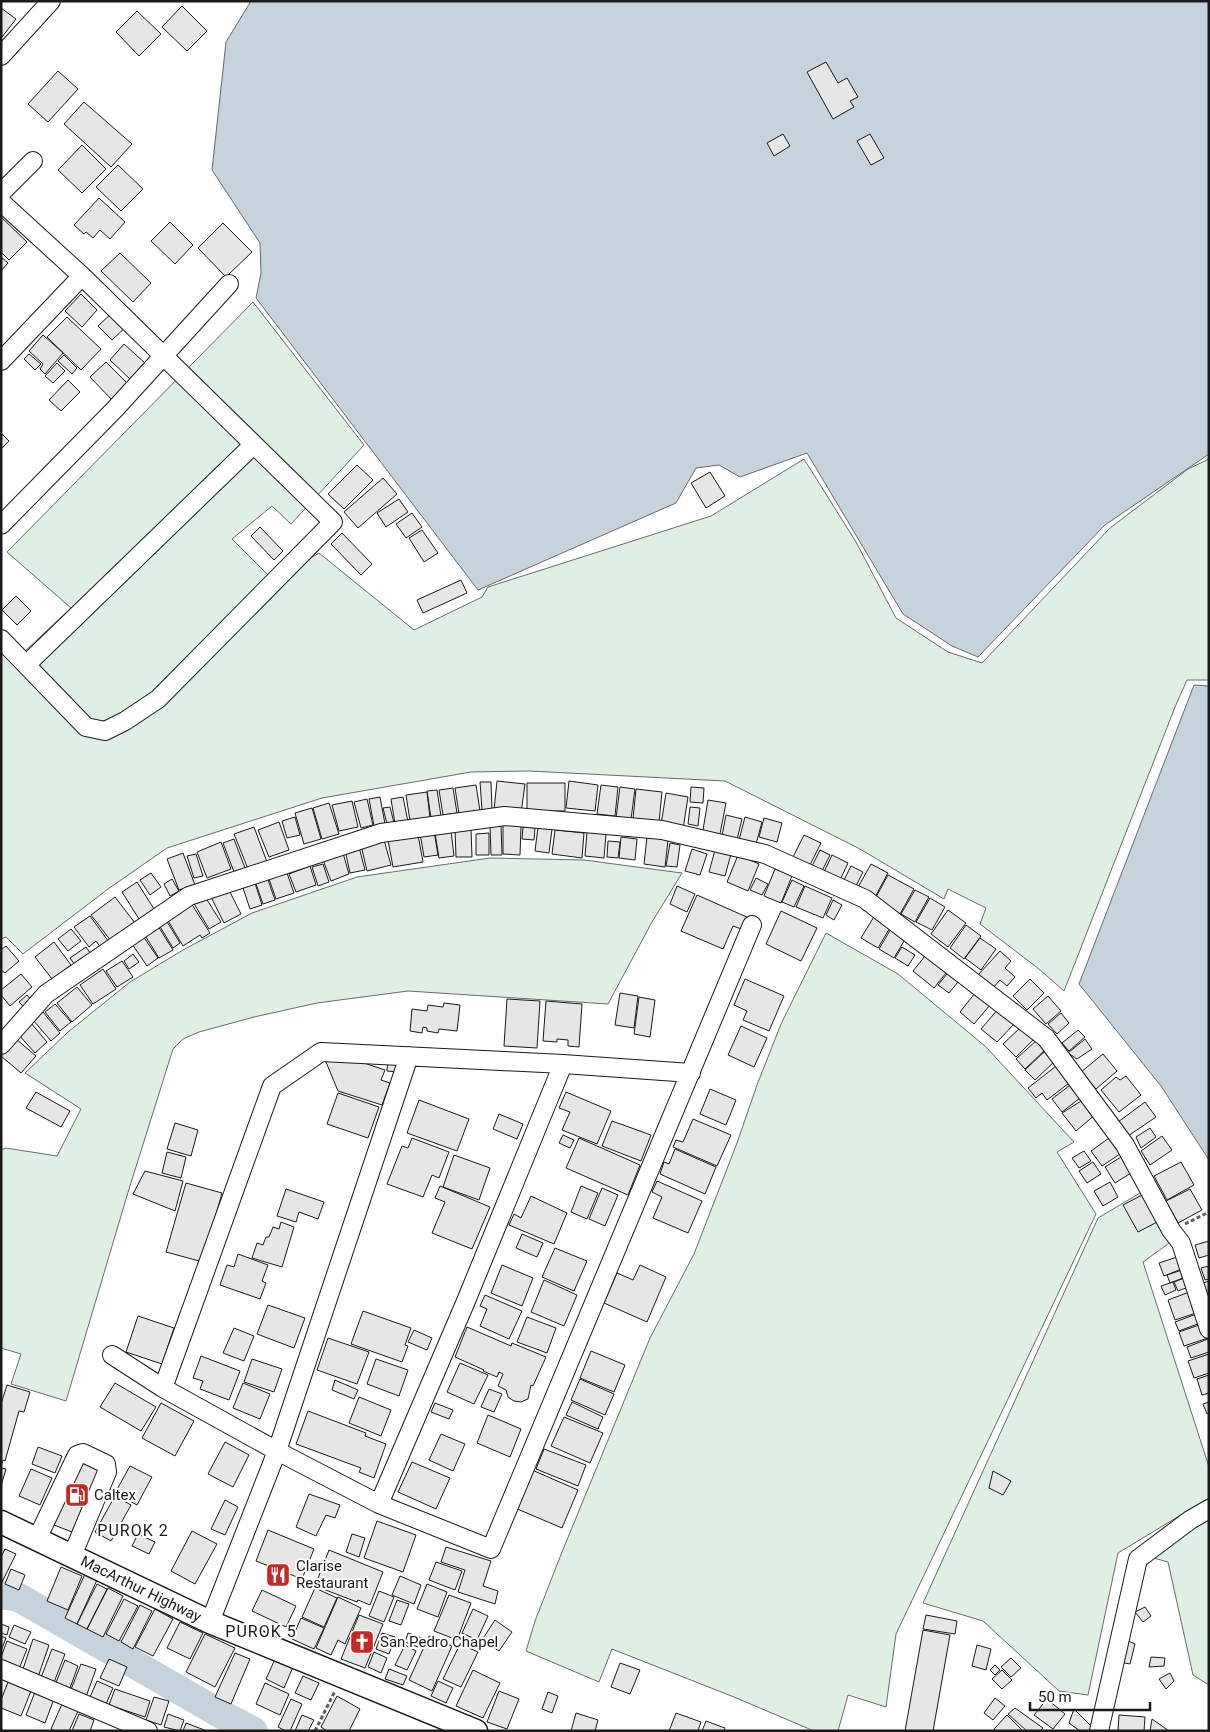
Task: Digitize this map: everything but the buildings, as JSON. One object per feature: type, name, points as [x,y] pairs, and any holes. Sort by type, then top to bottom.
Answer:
[{"type":"main road","name":"MacArthur Highway","points":[[1,1522],[210,1622],[476,1731]]},
{"type":"street","points":[[1,56],[51,1]]},
{"type":"street","points":[[1,193],[32,161]]},
{"type":"street","points":[[1,202],[82,276],[333,522],[158,699],[125,721],[105,731],[86,727],[1,639]]},
{"type":"street","points":[[1,361],[82,276]]},
{"type":"street","points":[[1,525],[115,409],[229,284]]},
{"type":"street","points":[[26,665],[248,450]]},
{"type":"street","points":[[1,1045],[46,994],[189,896],[380,833],[504,816],[662,830],[765,854],[865,899],[1046,1038],[1125,1144],[1171,1230],[1181,1243],[1209,1329]]},
{"type":"street","points":[[112,1355],[163,1388],[277,1451],[379,1504],[491,1549],[752,925]]},
{"type":"street","points":[[163,1388],[272,1086],[321,1052],[563,1064],[691,1073]]},
{"type":"street","points":[[210,1622],[277,1451],[408,1056]]},
{"type":"street","points":[[379,1504],[466,1301],[563,1064]]},
{"type":"street","points":[[37,1539],[77,1455],[83,1454],[106,1464],[107,1472],[72,1556]]},
{"type":"street","points":[[1099,1731],[1138,1559],[1190,1520],[1209,1509]]},
{"type":"street","points":[[1,1668],[148,1731]]},
{"type":"path","points":[[1171,1230],[1209,1212]]},
{"type":"path","points":[[315,1731],[342,1676]]},
{"type":"green space","points":[[253,302],[364,445],[291,524],[272,506],[232,539],[273,580],[319,553],[414,630],[482,597],[488,587],[711,516],[804,459],[856,542],[896,618],[948,652],[982,663],[1110,528],[1188,469],[1209,459],[1209,680],[1187,680],[1064,991],[1039,969],[980,924],[986,908],[948,889],[944,899],[860,849],[725,781],[529,771],[471,772],[322,798],[167,848],[108,889],[23,954],[6,937],[1,939],[1,634],[25,651],[71,608],[7,552]]},
{"type":"green space","points":[[490,858],[584,860],[682,873],[652,922],[608,1004],[408,991],[317,1003],[254,1017],[199,1032],[183,1039],[173,1049],[66,1401],[11,1384],[21,1354],[1,1348],[1,1150],[6,1148],[57,1156],[81,1109],[25,1073],[68,1032],[130,982],[183,950],[252,913],[357,877]]},
{"type":"green space","points":[[826,933],[898,974],[985,1046],[1074,1142],[1057,1152],[1096,1214],[896,1634],[886,1707],[848,1695],[838,1731],[814,1731],[612,1649],[599,1682],[526,1651],[535,1621],[562,1552],[650,1338],[694,1254],[781,1024]]},
{"type":"green space","points":[[1145,1190],[1172,1241],[1143,1262],[1209,1467],[1209,1498],[1118,1553],[1088,1695],[1059,1691],[983,1621],[923,1603],[1098,1218]]},
{"type":"green space","points":[[1209,1516],[1209,1685],[1193,1675],[1168,1562],[1150,1557]]},
{"type":"shaded area","points":[[251,1],[1209,1],[1209,454],[1105,525],[978,657],[952,646],[903,614],[807,453],[740,477],[719,465],[696,468],[676,503],[478,590],[256,298],[261,273],[260,243],[212,170],[226,42]]},
{"type":"shaded area","points":[[1194,685],[1209,686],[1209,1160],[1161,1086],[1079,984]]},
{"type":"waterway","points":[[1,1595],[18,1597],[253,1731]]},
{"type":"place","name":"Caltex","points":[[77,1495]]},
{"type":"place","name":"Clarise Restaurant","points":[[278,1575]]},
{"type":"place","name":"San Pedro Chapel","points":[[362,1642]]},
{"type":"district","name":"PUROK 2","points":[[133,1530]]},
{"type":"district","name":"PUROK 5","points":[[261,1631]]}]
